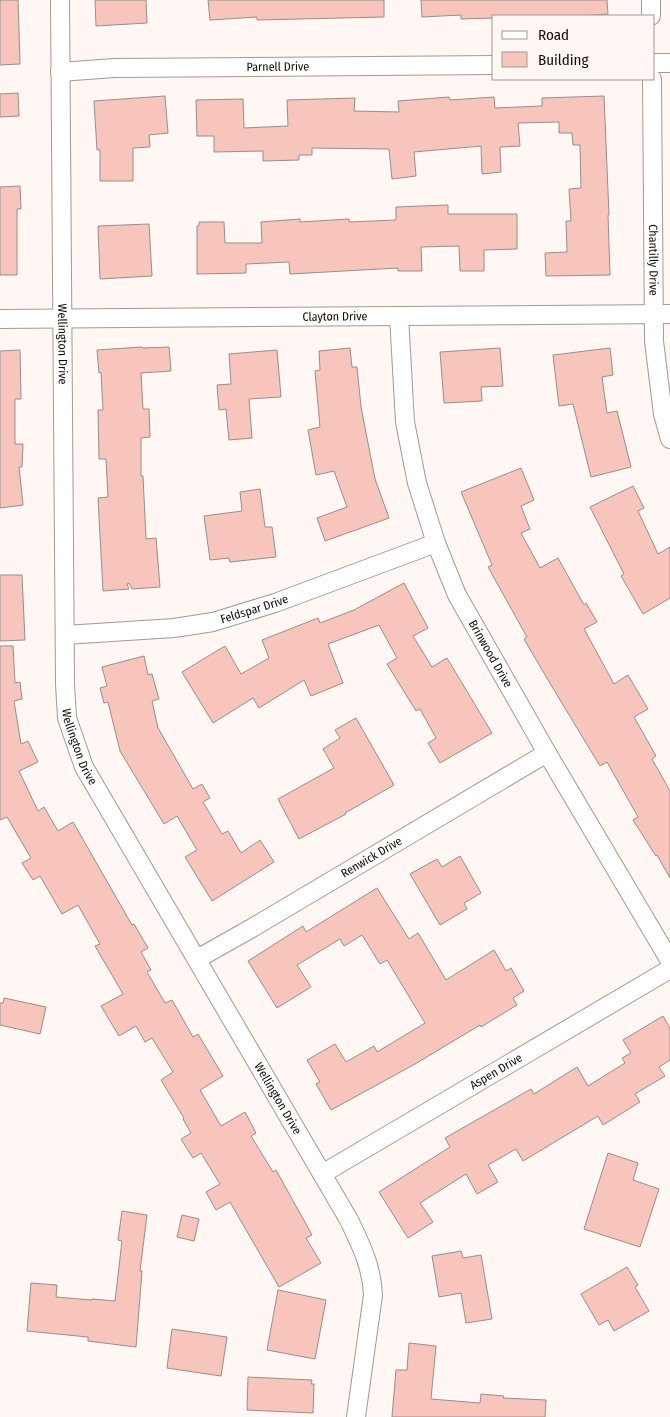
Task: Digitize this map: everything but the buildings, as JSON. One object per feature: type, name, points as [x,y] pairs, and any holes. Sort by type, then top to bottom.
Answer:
[{"type":"street","name":"Wellington Drive","points":[[60,0],[65,684],[67,718],[84,767],[349,1220],[367,1259],[373,1280],[373,1295],[356,1417]]},
{"type":"street","points":[[651,0],[651,15]]},
{"type":"street","points":[[655,63],[670,63]]},
{"type":"street","name":"Parnell Drive","points":[[60,72],[114,68],[492,65]]},
{"type":"street","name":"Chantilly Drive","points":[[652,80],[662,314],[654,341],[663,414],[670,439]]},
{"type":"street","name":"Clayton Drive","points":[[0,319],[662,314]]},
{"type":"street","name":"Brinwood Drive","points":[[399,316],[405,422],[416,483],[436,543],[457,596],[670,961]]},
{"type":"street","name":"Feldspar Drive","points":[[65,635],[174,628],[212,622],[275,603],[436,543]]},
{"type":"street","name":"Renwick Drive","points":[[197,959],[547,753]]},
{"type":"street","name":"Aspen Drive","points":[[322,1174],[670,969]]}]
